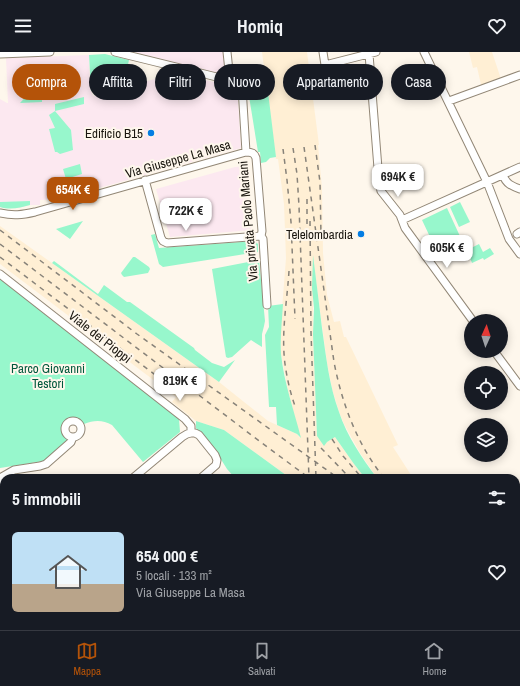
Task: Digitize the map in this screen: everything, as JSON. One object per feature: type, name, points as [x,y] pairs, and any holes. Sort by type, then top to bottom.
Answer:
[{"type":"street","points":[[0,54],[50,52]]},
{"type":"street","points":[[115,52],[214,77]]},
{"type":"street","points":[[228,52],[229,64]]},
{"type":"street","points":[[323,52],[325,65],[373,53],[378,181],[382,191],[400,216],[406,228],[468,314]]},
{"type":"street","points":[[424,52],[514,235],[520,254]]},
{"type":"street","points":[[449,101],[520,75]]},
{"type":"street","name":"Via privata Paolo Mariani","points":[[243,100],[246,152],[253,152],[256,158],[262,231],[260,236],[263,239],[267,305]]},
{"type":"street","name":"Via Giuseppe La Masa","points":[[0,213],[20,215],[246,152]]},
{"type":"street","points":[[402,220],[520,167]]},
{"type":"street","points":[[503,175],[510,185],[520,189]]},
{"type":"street","points":[[145,180],[161,238],[167,243],[260,236]]},
{"type":"street","name":"Viale dei Pioppi","points":[[0,274],[186,419],[191,426],[189,433]]},
{"type":"street","points":[[499,358],[520,386]]},
{"type":"street","points":[[138,474],[189,433],[195,433],[199,435],[215,455],[217,460],[216,465],[206,474]]},
{"type":"street","points":[[8,474],[14,470],[46,464],[71,442],[73,437]]},
{"type":"shaded area","points":[[134,52],[223,52],[224,64],[214,64],[214,72],[206,70],[206,64],[182,64]]},
{"type":"shaded area","points":[[262,52],[307,52],[309,64],[283,64],[283,100],[313,100],[319,145],[322,188],[323,253],[327,295],[334,322],[340,321],[344,337],[346,337],[398,445],[393,447],[410,474],[374,474],[360,453],[344,424],[332,389],[327,363],[313,258],[313,334],[317,436],[327,442],[335,437],[362,474],[284,474],[224,430],[196,421],[172,402],[176,397],[0,264],[0,226],[219,382],[268,421],[297,434],[300,438],[288,391],[281,354],[281,322],[286,258],[284,204],[278,159],[276,159],[268,100],[275,100],[275,64],[264,64]]},
{"type":"shaded area","points":[[469,52],[492,52],[502,82],[482,89],[477,67],[473,68]]},
{"type":"shaded area","points":[[89,55],[89,100],[147,100],[147,81],[155,79],[155,100],[206,100],[206,80],[214,82],[214,100],[238,100],[241,148],[110,185],[98,188],[97,186],[81,191],[81,193],[57,199],[40,200],[40,205],[30,205],[18,208],[0,207],[0,99],[8,103],[6,58]]},
{"type":"shaded area","points":[[247,166],[252,230],[170,237],[156,189],[235,167]]},
{"type":"green space","points":[[105,54],[129,60],[128,64],[90,64],[89,55]]},
{"type":"green space","points":[[84,97],[84,104],[55,111],[55,104],[72,100],[81,100],[81,98]]},
{"type":"green space","points":[[23,100],[42,100],[42,102],[20,103]]},
{"type":"green space","points":[[250,100],[269,100],[276,157],[270,158],[266,162],[261,163],[260,152],[258,152]]},
{"type":"green space","points":[[55,111],[71,130],[73,150],[60,154],[55,152],[49,129],[55,128],[49,115]]},
{"type":"green space","points":[[80,164],[82,174],[66,179],[63,169]]},
{"type":"green space","points":[[30,201],[30,205],[22,207],[0,207],[0,202]]},
{"type":"green space","points":[[460,202],[470,222],[459,227],[450,207]]},
{"type":"green space","points":[[447,208],[464,245],[439,256],[422,220]]},
{"type":"green space","points":[[83,221],[70,239],[56,229]]},
{"type":"green space","points":[[155,234],[159,248],[255,241],[258,244],[258,252],[163,267],[159,264],[151,235]]},
{"type":"green space","points":[[479,244],[483,252],[490,248],[494,254],[484,260],[483,258],[472,263],[467,250]]},
{"type":"green space","points":[[313,255],[330,381],[342,421],[360,455],[374,474],[362,474],[335,437],[324,446],[317,436],[313,334],[314,308],[312,288]]},
{"type":"green space","points":[[133,257],[150,269],[148,273],[124,277],[121,273]]},
{"type":"green space","points":[[259,260],[265,321],[262,334],[262,347],[251,340],[232,357],[228,358],[226,357],[212,269]]},
{"type":"green space","points":[[54,261],[98,294],[104,285],[194,348],[212,363],[224,367],[235,360],[219,382],[52,263]]},
{"type":"green space","name":"Parco Giovanni Testori","points":[[0,278],[82,341],[179,419],[180,432],[143,462],[112,425],[98,421],[84,424],[74,418],[66,421],[63,425],[64,434],[68,439],[44,461],[0,468]]},
{"type":"green space","points":[[283,304],[281,341],[282,365],[301,438],[297,434],[277,425],[276,407],[269,407],[265,335],[269,327],[268,306]]},
{"type":"green space","points":[[196,421],[224,430],[284,474],[231,474],[217,453],[196,428]]},
{"type":"railway","points":[[315,145],[320,182],[321,236]]},
{"type":"railway","points":[[304,147],[337,378],[346,408],[358,437],[381,474]]},
{"type":"railway","points":[[293,148],[297,174],[299,206],[309,474]]},
{"type":"railway","points":[[283,149],[291,222],[295,319]]},
{"type":"railway","points":[[307,199],[307,227]]},
{"type":"railway","points":[[310,221],[311,332],[316,474]]},
{"type":"railway","points":[[0,230],[137,334],[332,474]]},
{"type":"railway","points":[[0,244],[304,474]]},
{"type":"railway","points":[[0,257],[179,393]]},
{"type":"railway","points":[[289,271],[284,329],[284,352],[288,380],[295,406]]},
{"type":"railway","points":[[332,439],[343,456],[359,474]]},
{"type":"railway","points":[[321,448],[346,474]]},
{"type":"place","name":"Edificio B15","points":[[151,133]]},
{"type":"place","name":"Telelombardia","points":[[361,234]]}]
